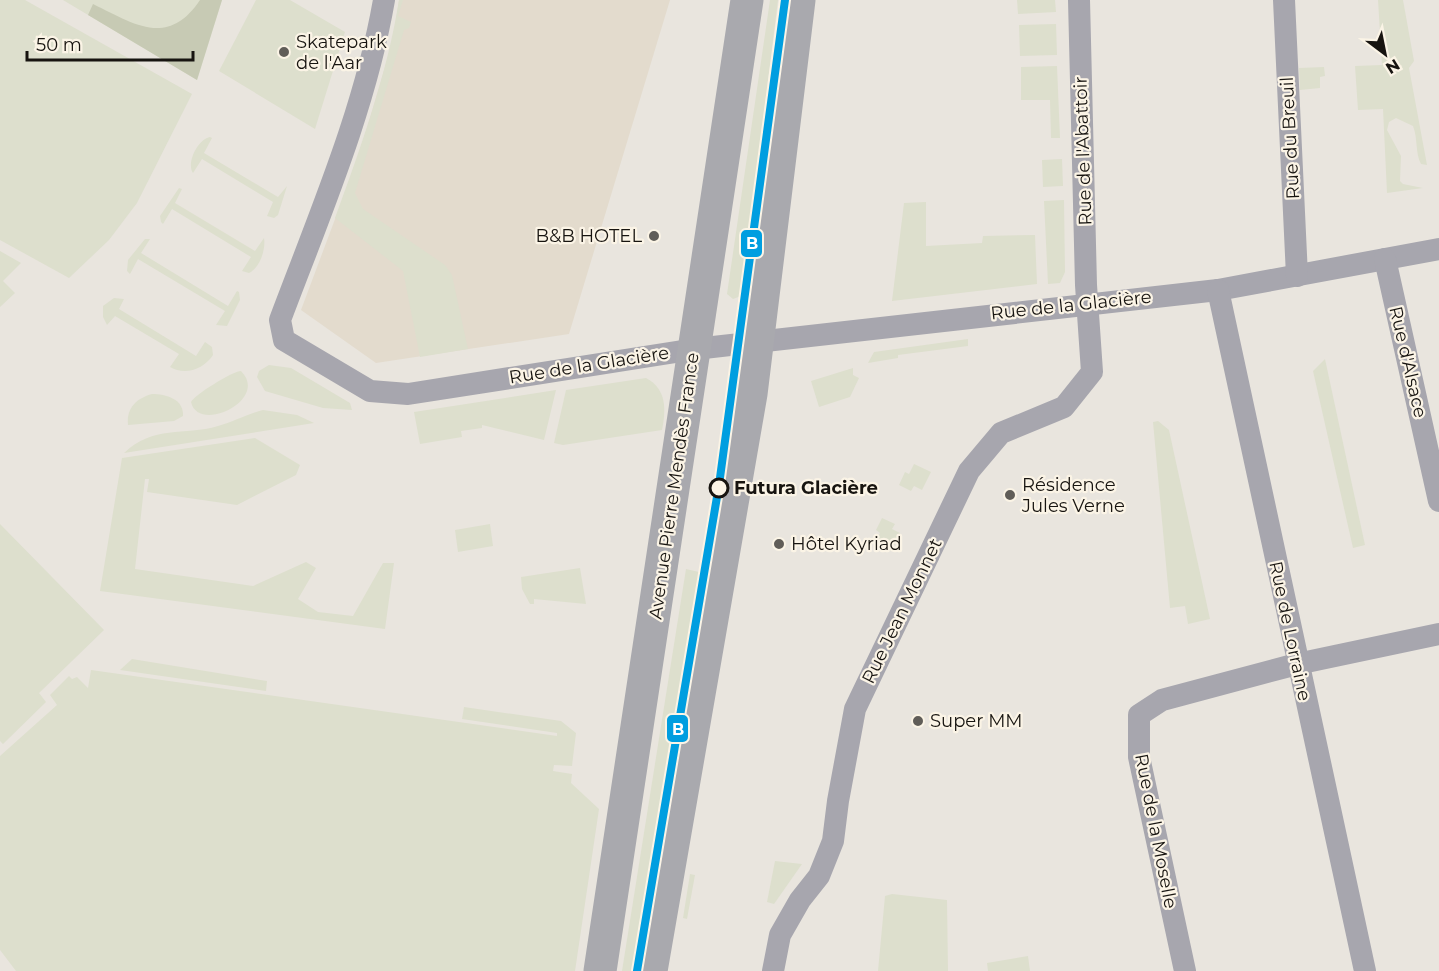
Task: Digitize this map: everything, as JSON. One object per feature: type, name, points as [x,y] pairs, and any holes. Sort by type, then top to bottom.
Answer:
[{"type":"main road","name":"Avenue Pierre Mendès France","points":[[600,971],[747,0]]},
{"type":"main road","points":[[651,971],[751,394],[799,0]]},
{"type":"street","name":"Rue de la Glacière","points":[[384,0],[350,129],[280,320],[284,340],[370,392],[408,394],[695,349],[1218,290],[1439,249]]},
{"type":"street","name":"Rue de l'Abattoir","points":[[1079,0],[1088,303]]},
{"type":"street","name":"Rue du Breuil","points":[[1284,0],[1297,276]]},
{"type":"street","name":"Rue d'Alsace","points":[[1385,259],[1439,501]]},
{"type":"street","name":"Rue de Lorraine","points":[[1218,290],[1365,971]]},
{"type":"street","name":"Rue Jean Monnet","points":[[773,971],[780,934],[800,900],[819,876],[833,841],[838,801],[858,701],[969,471],[1001,433],[1064,407],[1092,372],[1088,303]]},
{"type":"street","name":"Rue de la Moselle","points":[[1185,971],[1139,757],[1139,715],[1162,700],[1297,664],[1439,634]]},
{"type":"shaded area","points":[[399,0],[670,0],[569,334],[376,363],[301,310],[359,155],[393,40]]},
{"type":"green space","points":[[0,0],[25,0],[192,94],[137,203],[109,240],[69,278],[0,240]]},
{"type":"green space","points":[[63,0],[222,0],[197,80]]},
{"type":"green space","points":[[200,0],[222,0],[197,80],[88,15],[93,4],[136,24],[150,28],[163,28],[176,24],[188,15]]},
{"type":"green space","name":"Skatepark de l'Aar","points":[[256,0],[290,0],[345,32],[315,129],[219,71]]},
{"type":"green space","points":[[399,0],[403,0],[398,16],[411,22],[409,28],[404,30],[355,193],[363,209],[445,265],[452,275],[468,349],[420,357],[403,271],[335,218],[364,138],[388,56]]},
{"type":"green space","points":[[770,0],[778,0],[741,296],[733,299],[727,294]]},
{"type":"green space","points":[[1017,0],[1055,0],[1056,12],[1018,14]]},
{"type":"green space","points":[[1378,0],[1403,0],[1414,61],[1409,68],[1427,165],[1421,164],[1419,160],[1413,126],[1396,118],[1389,122],[1387,130],[1401,156],[1400,181],[1403,184],[1423,188],[1387,193],[1383,109],[1358,110],[1355,66],[1382,65]]},
{"type":"green space","points":[[1056,24],[1057,55],[1020,56],[1019,25]]},
{"type":"green space","points":[[1057,66],[1060,138],[1051,138],[1050,100],[1021,100],[1021,67]]},
{"type":"green space","points":[[1324,67],[1325,76],[1320,77],[1320,88],[1300,90],[1299,68]]},
{"type":"green space","points":[[212,138],[204,153],[278,197],[287,186],[278,215],[274,218],[267,216],[273,202],[202,159],[193,173],[191,163],[194,152],[201,142]]},
{"type":"green space","points":[[1062,159],[1063,186],[1043,187],[1042,160]]},
{"type":"green space","points":[[179,188],[182,189],[175,203],[255,251],[264,238],[261,258],[253,271],[249,273],[242,271],[251,257],[172,209],[163,224],[161,222],[160,216]]},
{"type":"green space","points":[[1064,200],[1065,272],[1060,283],[1048,284],[1044,201]]},
{"type":"green space","points":[[926,202],[926,246],[982,243],[983,236],[1035,235],[1037,284],[892,301],[904,203]]},
{"type":"green space","points":[[145,239],[150,239],[141,253],[228,306],[237,291],[239,292],[240,300],[227,326],[216,325],[225,311],[138,259],[130,274],[127,271],[128,260]]},
{"type":"green space","points":[[0,251],[21,263],[3,281],[15,293],[0,307]]},
{"type":"green space","points":[[114,298],[124,299],[119,309],[196,356],[205,342],[212,347],[213,355],[205,364],[194,370],[182,371],[170,367],[179,354],[115,316],[107,325],[103,317],[103,306]]},
{"type":"green space","points":[[968,339],[968,346],[898,355],[898,358],[868,363],[874,352]]},
{"type":"green space","points":[[1325,359],[1365,545],[1353,548],[1313,371]]},
{"type":"green space","points":[[269,365],[291,368],[350,403],[352,410],[323,408],[265,391],[257,377],[259,371]]},
{"type":"green space","points":[[853,368],[853,375],[859,378],[850,397],[819,407],[811,381]]},
{"type":"green space","points":[[241,371],[247,382],[246,393],[240,402],[218,414],[206,415],[196,411],[191,402],[194,399],[222,379]]},
{"type":"green space","points":[[646,378],[658,388],[661,394],[664,408],[662,430],[563,445],[554,443],[566,390]]},
{"type":"green space","points":[[556,390],[544,440],[482,425],[482,428],[461,431],[462,437],[420,444],[414,412]]},
{"type":"green space","points":[[152,394],[173,399],[181,405],[183,416],[174,421],[128,425],[129,414],[134,405],[142,398]]},
{"type":"green space","points":[[263,410],[297,415],[314,423],[124,453],[146,438],[218,426]]},
{"type":"green space","points":[[1158,421],[1169,430],[1210,619],[1188,624],[1185,606],[1170,608],[1153,422]]},
{"type":"green space","points":[[255,438],[300,465],[296,475],[237,505],[147,492],[149,479],[145,479],[135,569],[253,586],[306,562],[316,568],[298,599],[318,612],[353,616],[383,563],[394,563],[385,629],[100,591],[122,458]]},
{"type":"green space","points":[[914,464],[931,472],[922,490],[914,486],[911,491],[899,485],[905,472],[909,474]]},
{"type":"green space","points":[[882,518],[895,524],[892,529],[900,533],[891,551],[875,542],[880,533],[876,530]]},
{"type":"green space","points":[[0,524],[104,630],[39,693],[46,702],[3,744],[0,741]]},
{"type":"green space","points":[[490,524],[493,546],[458,552],[455,530]]},
{"type":"green space","points":[[580,568],[586,604],[534,599],[534,604],[530,604],[522,589],[521,577]]},
{"type":"green space","points":[[686,569],[699,572],[633,971],[622,971]]},
{"type":"green space","points":[[132,659],[267,681],[266,691],[120,670]]},
{"type":"green space","points":[[91,670],[557,736],[557,733],[462,719],[464,707],[561,721],[576,733],[572,766],[554,765],[553,771],[572,774],[571,783],[599,809],[575,971],[16,971],[0,950],[0,756],[57,705],[50,695],[69,676],[72,679],[77,677],[88,688]]},
{"type":"green space","points":[[775,861],[802,864],[774,904],[767,902]]},
{"type":"green space","points":[[690,874],[695,875],[687,919],[683,918]]},
{"type":"green space","points":[[892,894],[947,900],[948,971],[878,971],[885,896]]},
{"type":"green space","points":[[1028,956],[1030,971],[988,971],[987,963]]},
{"type":"transit line","name":"B","points":[[637,971],[719,485],[785,0]]},
{"type":"place","name":"Skatepark de l'Aar","points":[[284,52]]},
{"type":"place","name":"B&B HOTEL","points":[[654,236]]},
{"type":"place","name":"Futura Glacière","points":[[719,488]]},
{"type":"place","name":"Résidence Jules Verne","points":[[1010,495]]},
{"type":"place","name":"Hôtel Kyriad","points":[[779,544]]},
{"type":"place","name":"Super MM","points":[[918,721]]}]
